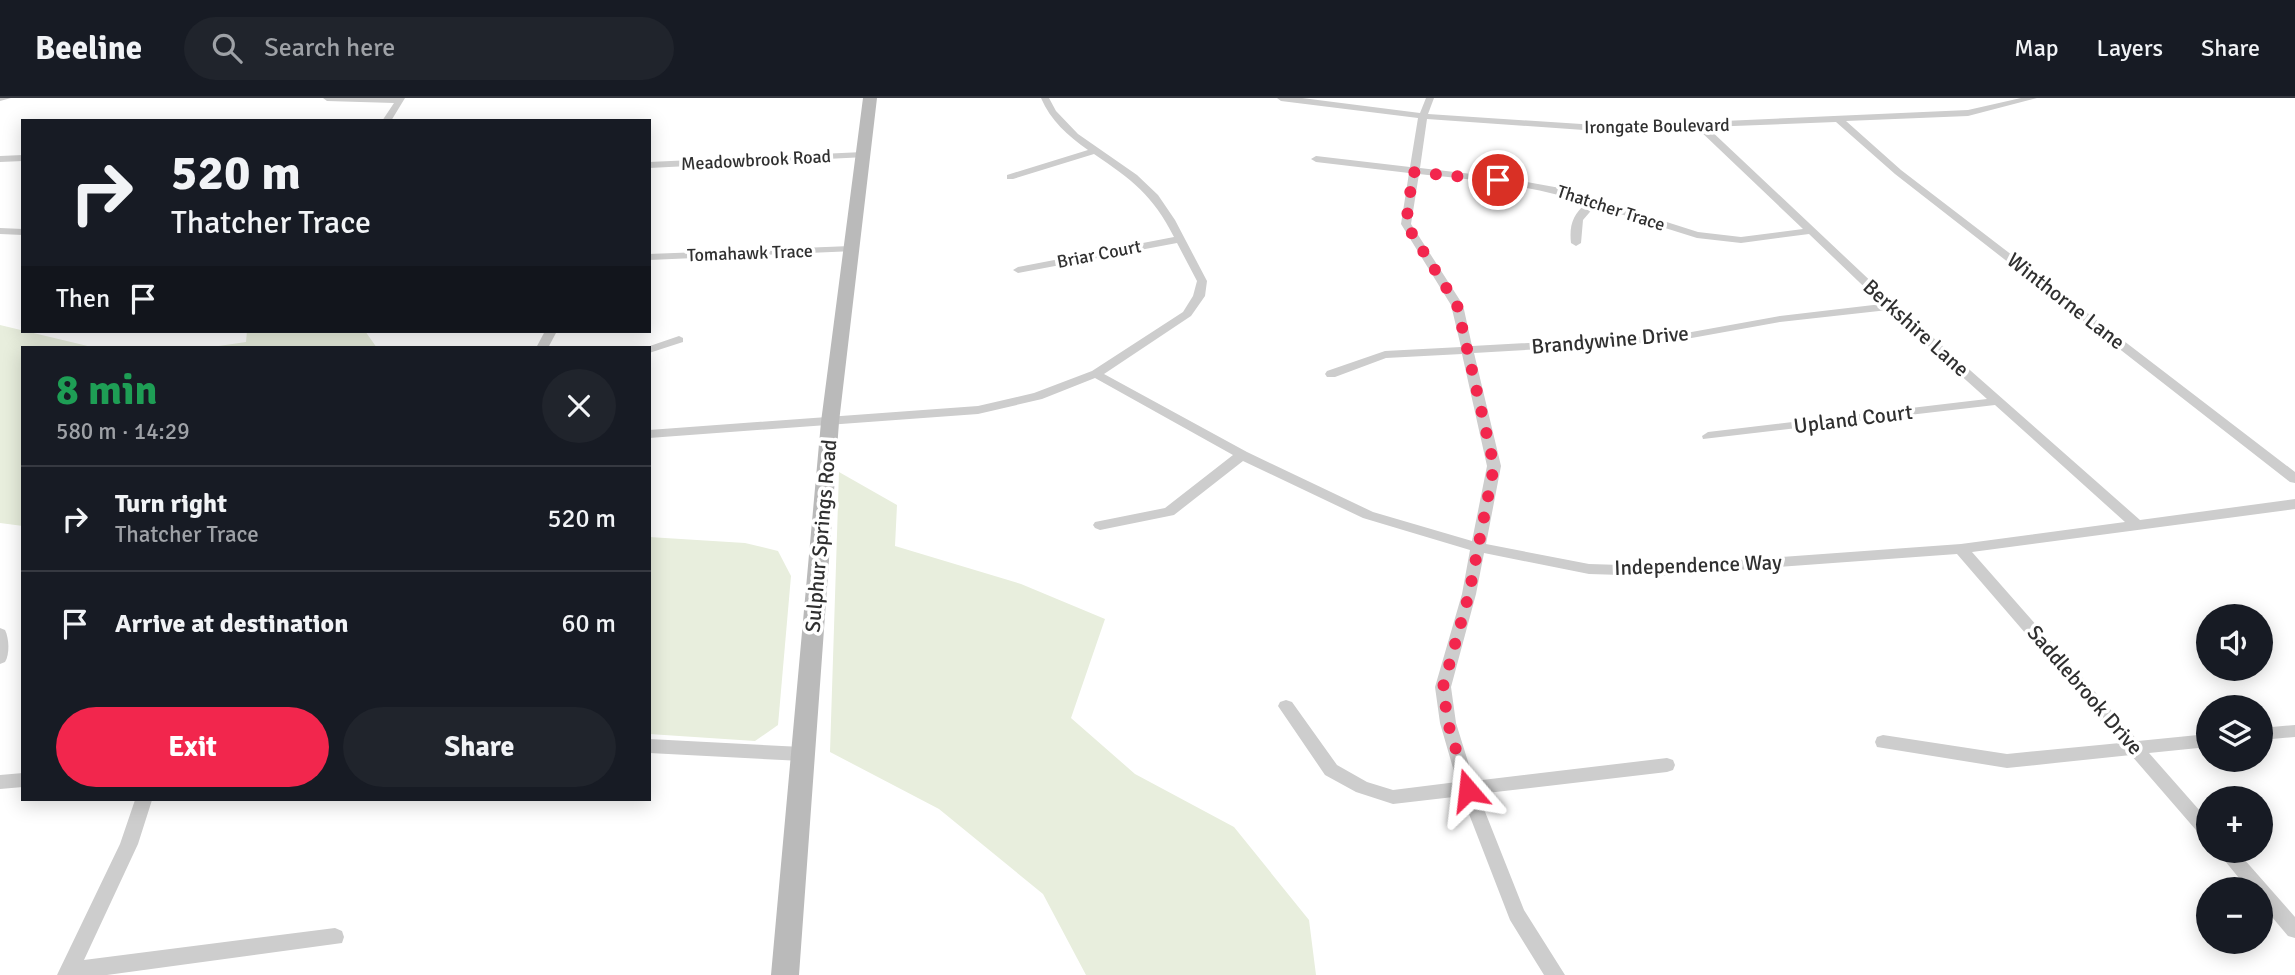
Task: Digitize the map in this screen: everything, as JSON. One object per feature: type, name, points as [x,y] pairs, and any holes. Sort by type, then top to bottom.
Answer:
[{"type":"street","points":[[0,99],[7,98]]},
{"type":"street","points":[[327,98],[400,99]]},
{"type":"street","name":"Sulphur Springs Road","points":[[785,975],[830,422],[870,98]]},
{"type":"street","points":[[651,434],[978,410],[1038,396],[1096,374],[1187,314],[1199,296],[1202,281],[1159,202],[1144,185],[1061,125],[1048,108],[1045,98]]},
{"type":"street","name":"Irongate Boulevard","points":[[1281,98],[1423,116],[1612,129],[1968,113],[2032,98]]},
{"type":"street","points":[[1430,98],[1423,116],[1406,224],[1457,305],[1494,466],[1476,547],[1469,594],[1443,687],[1448,723],[1468,790],[1517,914],[1555,975]]},
{"type":"street","points":[[387,119],[400,99]]},
{"type":"street","name":"Winthorne Lane","points":[[1839,120],[1899,173],[2295,479]]},
{"type":"street","name":"Berkshire Lane","points":[[1701,127],[1891,306],[2136,524]]},
{"type":"street","points":[[1010,177],[1097,150]]},
{"type":"street","name":"Meadowbrook Road","points":[[651,165],[863,155]]},
{"type":"street","points":[[0,159],[21,158]]},
{"type":"street","name":"Thatcher Trace","points":[[1316,159],[1498,180],[1560,191],[1697,236],[1741,240],[1809,231]]},
{"type":"street","points":[[1576,243],[1573,225],[1592,202]]},
{"type":"street","points":[[0,231],[21,232]]},
{"type":"street","name":"Briar Court","points":[[1018,270],[1180,239]]},
{"type":"street","name":"Tomahawk Trace","points":[[651,257],[852,249]]},
{"type":"street","name":"Brandywine Drive","points":[[1331,374],[1385,355],[1675,338],[1780,319],[1891,306]]},
{"type":"street","points":[[651,349],[679,340]]},
{"type":"street","name":"Independence Way","points":[[1096,374],[1242,455],[1368,515],[1476,547],[1589,569],[1655,571],[1961,549],[2295,504]]},
{"type":"street","name":"Upland Court","points":[[1708,436],[1998,401]]},
{"type":"street","points":[[1101,525],[1169,512],[1242,455]]},
{"type":"street","name":"Saddlebrook Drive","points":[[1961,549],[2196,818]]},
{"type":"street","points":[[0,635],[0,659]]},
{"type":"street","points":[[1286,706],[1331,770],[1362,787],[1393,797],[1667,765]]},
{"type":"street","points":[[2273,733],[2295,731]]},
{"type":"street","points":[[1883,742],[2007,761],[2196,741]]},
{"type":"street","points":[[651,746],[803,754]]},
{"type":"street","points":[[0,782],[21,780]]},
{"type":"street","points":[[68,973],[129,844],[144,801]]},
{"type":"street","points":[[2236,863],[2249,877]]},
{"type":"street","points":[[2273,905],[2295,930]]},
{"type":"street","points":[[68,973],[335,937]]},
{"type":"green space","points":[[0,325],[21,330],[21,333],[33,333],[88,346],[21,346],[21,526],[0,523]]},
{"type":"green space","points":[[247,333],[366,333],[376,346],[219,346],[246,342]]},
{"type":"green space","points":[[839,472],[897,505],[895,546],[1021,584],[1105,619],[1071,718],[1135,774],[1234,827],[1309,920],[1316,975],[1086,975],[1043,894],[939,809],[830,752]]},
{"type":"green space","points":[[651,537],[745,543],[778,551],[791,576],[778,725],[755,741],[651,734]]},
{"type":"route","points":[[1468,790],[1448,723],[1443,687],[1469,594],[1476,547],[1494,466],[1457,305],[1406,224],[1413,172],[1498,180]]}]
